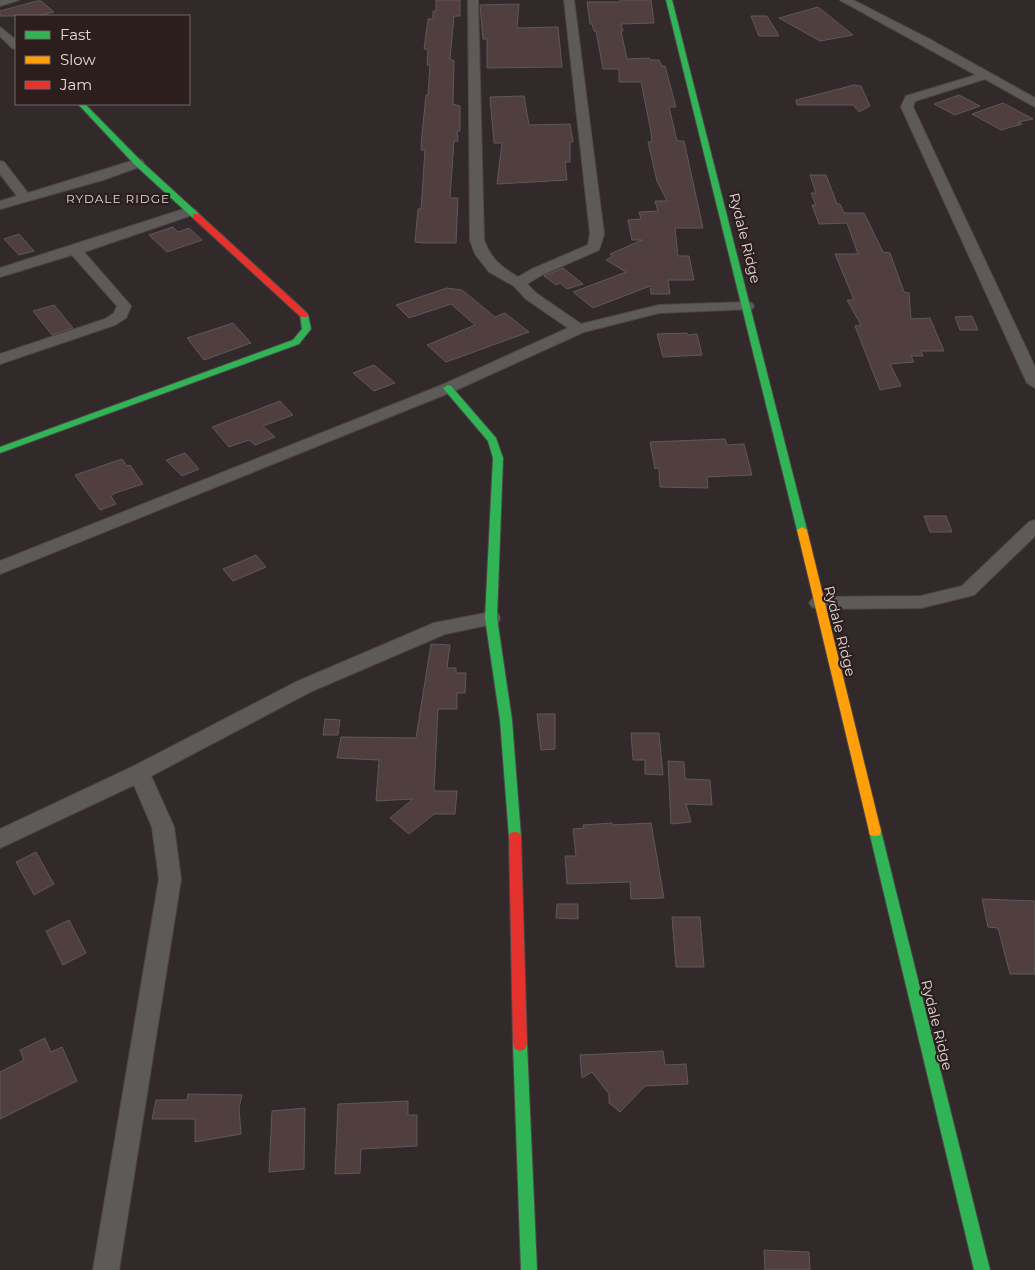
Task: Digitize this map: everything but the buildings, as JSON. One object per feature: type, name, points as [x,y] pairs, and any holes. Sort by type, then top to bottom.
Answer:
[{"type":"street","points":[[0,3],[14,0]]},
{"type":"street","points":[[473,0],[477,240],[482,254],[494,269],[519,283],[531,296],[579,329]]},
{"type":"street","points":[[519,283],[529,275],[588,251],[594,246],[597,234],[569,0]]},
{"type":"street","name":"Rydale Ridge","points":[[669,0],[747,306],[982,1270]]},
{"type":"street","points":[[845,0],[928,43],[1035,103]]},
{"type":"street","points":[[0,30],[9,45]]},
{"type":"street","points":[[984,76],[910,99],[907,108],[1035,383]]},
{"type":"street","points":[[0,450],[296,342],[307,329],[304,315],[138,163],[82,105]]},
{"type":"street","points":[[0,205],[98,177],[138,163]]},
{"type":"street","points":[[0,164],[25,198]]},
{"type":"street","points":[[0,273],[190,211]]},
{"type":"street","points":[[0,359],[110,322],[121,315],[124,306],[75,250]]},
{"type":"street","points":[[0,568],[448,388],[579,329],[659,309],[747,306]]},
{"type":"street","points":[[448,388],[493,440],[498,458],[491,618],[506,720],[515,824],[518,1024],[529,1270]]},
{"type":"street","points":[[818,603],[921,602],[968,591],[1035,526]]},
{"type":"street","points":[[0,839],[139,773],[303,687],[441,628],[491,618]]},
{"type":"street","points":[[106,1270],[170,879],[163,827],[139,773]]},
{"type":"traffic: fast","points":[[669,0],[802,530]]},
{"type":"traffic: fast","points":[[82,105],[138,163],[196,216]]},
{"type":"traffic: fast","points":[[0,450],[296,342],[307,329],[304,315]]},
{"type":"traffic: fast","points":[[448,388],[493,440],[498,458],[491,618],[506,720],[515,837]]},
{"type":"traffic: fast","points":[[875,831],[982,1270]]},
{"type":"traffic: fast","points":[[520,1044],[529,1270]]},
{"type":"traffic: slow","points":[[802,530],[875,831]]},
{"type":"traffic: jam","points":[[196,216],[304,315]]},
{"type":"traffic: jam","points":[[515,837],[520,1044]]},
{"type":"district","name":"RYDALE RIDGE","points":[[118,199]]}]
